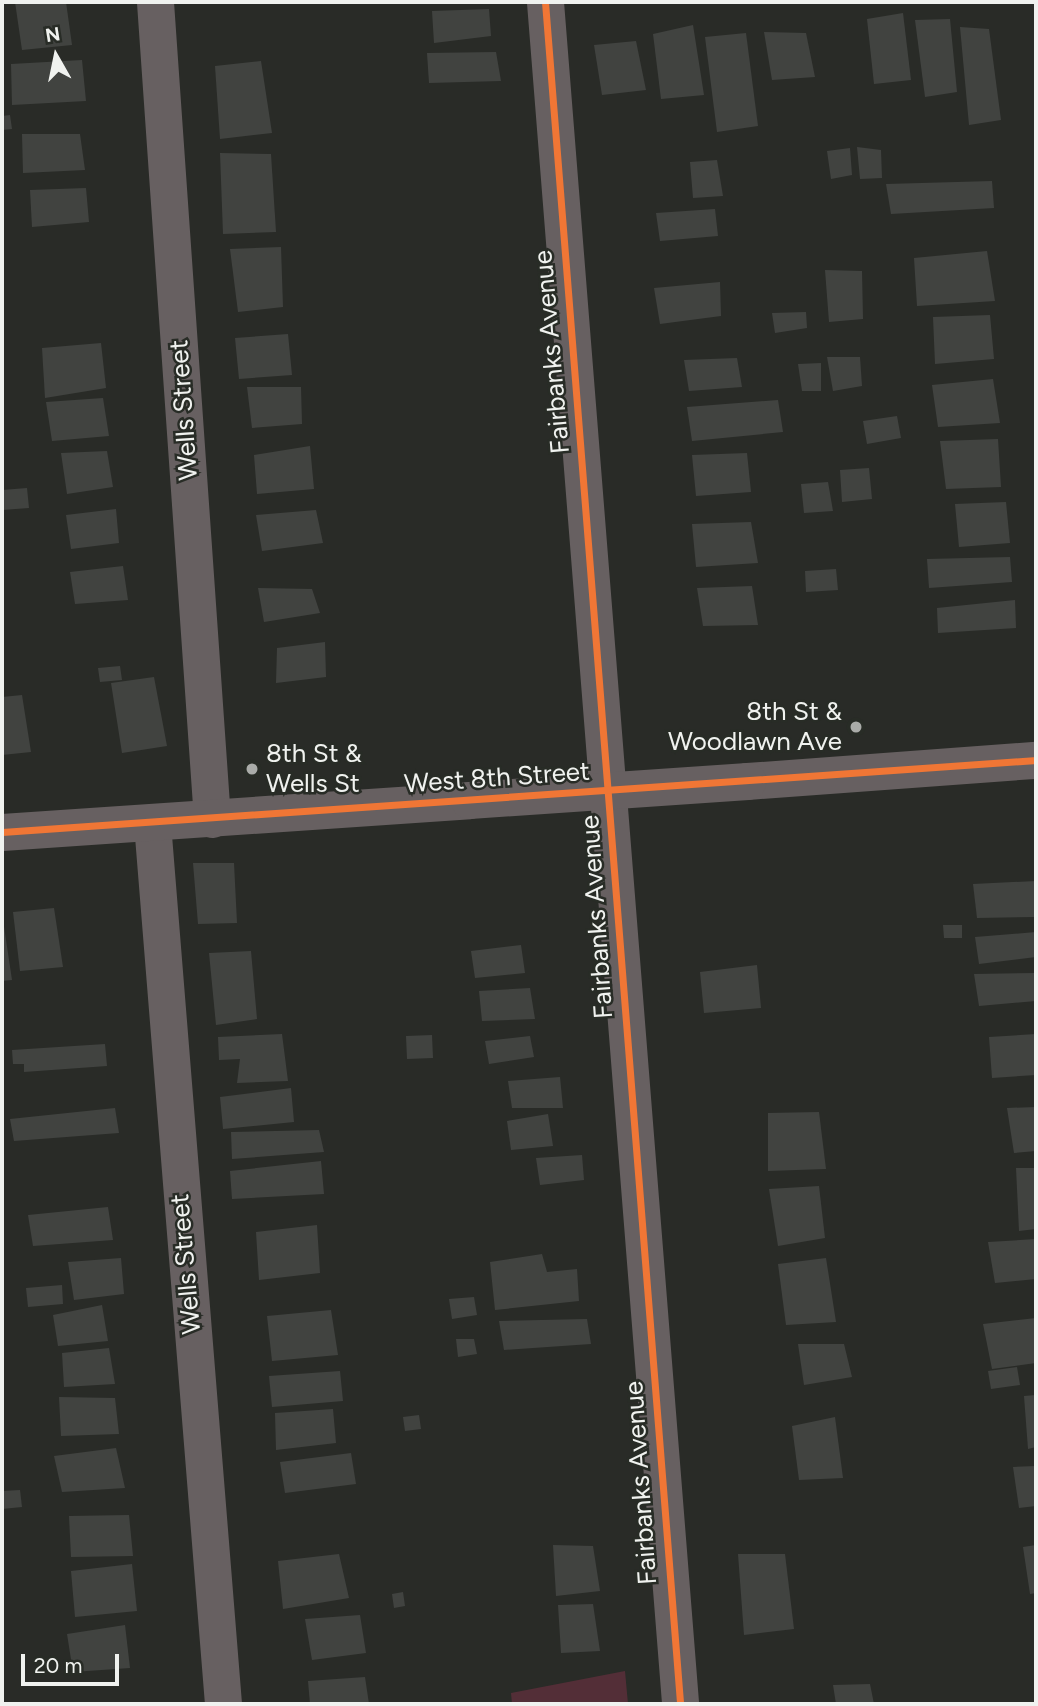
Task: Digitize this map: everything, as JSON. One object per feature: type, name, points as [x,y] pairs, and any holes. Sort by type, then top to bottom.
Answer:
[{"type":"street","name":"Wells Street","points":[[155,2],[212,819]]},
{"type":"street","name":"Fairbanks Avenue","points":[[545,2],[680,1704]]},
{"type":"street","name":"West 8th Street","points":[[2,832],[1020,761]]},
{"type":"street","name":"Wells Street","points":[[152,823],[223,1704]]},
{"type":"shaded area","points":[[625,1671],[628,1704],[512,1704],[511,1693]]},
{"type":"building","points":[[15,2],[66,2],[72,45],[22,50]]},
{"type":"building","points":[[489,9],[491,36],[434,43],[432,11]]},
{"type":"building","points":[[903,13],[911,80],[874,84],[867,19]]},
{"type":"building","points":[[950,19],[957,92],[925,97],[915,20]]},
{"type":"building","points":[[693,25],[704,95],[661,99],[653,34]]},
{"type":"building","points":[[960,27],[989,29],[1001,120],[969,125]]},
{"type":"building","points":[[764,32],[806,33],[815,77],[772,80]]},
{"type":"building","points":[[746,33],[758,126],[717,132],[705,37]]},
{"type":"building","points":[[636,41],[646,90],[602,95],[594,45]]},
{"type":"building","points":[[496,52],[501,81],[429,83],[427,53]]},
{"type":"building","points":[[82,60],[86,101],[12,105],[11,64]]},
{"type":"building","points":[[261,61],[272,133],[220,139],[215,66]]},
{"type":"building","points":[[10,115],[12,129],[2,130],[2,116]]},
{"type":"building","points":[[22,134],[80,134],[85,170],[23,173]]},
{"type":"building","points":[[857,147],[881,150],[882,178],[860,179]]},
{"type":"building","points":[[850,148],[852,175],[831,179],[827,151]]},
{"type":"building","points":[[220,153],[271,154],[276,232],[223,234]]},
{"type":"building","points":[[717,160],[723,196],[693,198],[690,162]]},
{"type":"building","points":[[992,181],[994,208],[891,214],[886,184]]},
{"type":"building","points":[[86,188],[89,222],[32,227],[30,190]]},
{"type":"building","points":[[715,209],[718,236],[660,241],[656,213]]},
{"type":"building","points":[[281,247],[283,307],[238,312],[230,249]]},
{"type":"building","points":[[987,251],[995,301],[917,306],[914,258]]},
{"type":"building","points":[[825,270],[862,271],[863,319],[829,322]]},
{"type":"building","points":[[720,282],[721,316],[660,324],[654,288]]},
{"type":"building","points":[[806,312],[807,328],[775,333],[772,313]]},
{"type":"building","points":[[990,315],[994,359],[935,364],[933,317]]},
{"type":"building","points":[[288,334],[292,375],[239,379],[235,338]]},
{"type":"building","points":[[101,343],[106,388],[45,398],[42,348]]},
{"type":"building","points":[[827,357],[860,357],[862,386],[833,391]]},
{"type":"building","points":[[737,358],[742,387],[689,391],[684,360]]},
{"type":"building","points":[[821,363],[821,391],[802,391],[798,364]]},
{"type":"building","points":[[993,379],[1000,423],[938,427],[932,385]]},
{"type":"building","points":[[247,387],[301,387],[302,424],[252,428]]},
{"type":"building","points":[[103,398],[109,436],[52,441],[46,402]]},
{"type":"building","points":[[778,400],[783,432],[692,441],[687,407]]},
{"type":"building","points":[[897,416],[901,438],[867,444],[863,421]]},
{"type":"building","points":[[998,439],[1001,487],[946,489],[940,441]]},
{"type":"building","points":[[310,446],[314,489],[257,494],[254,455]]},
{"type":"building","points":[[107,451],[113,487],[67,494],[61,453]]},
{"type":"building","points":[[747,453],[751,492],[696,496],[692,455]]},
{"type":"building","points":[[869,468],[872,499],[842,502],[840,470]]},
{"type":"building","points":[[828,482],[833,511],[804,513],[801,484]]},
{"type":"building","points":[[27,488],[29,508],[2,510],[2,490]]},
{"type":"building","points":[[1006,502],[1010,543],[959,547],[955,504]]},
{"type":"building","points":[[116,509],[119,543],[71,549],[66,515]]},
{"type":"building","points":[[316,510],[323,543],[262,551],[256,515]]},
{"type":"building","points":[[751,522],[758,563],[696,567],[692,524]]},
{"type":"building","points":[[1010,557],[1012,582],[929,588],[927,559]]},
{"type":"building","points":[[123,566],[128,600],[75,604],[70,572]]},
{"type":"building","points":[[836,569],[838,590],[806,592],[805,571]]},
{"type":"building","points":[[752,586],[758,625],[703,626],[697,588]]},
{"type":"building","points":[[258,588],[312,589],[320,613],[264,622]]},
{"type":"building","points":[[1015,600],[1016,628],[938,633],[937,608]]},
{"type":"building","points":[[325,642],[326,677],[276,683],[277,648]]},
{"type":"building","points":[[120,666],[122,680],[100,682],[98,668]]},
{"type":"building","points":[[154,677],[167,746],[122,753],[111,683]]},
{"type":"building","points":[[22,695],[31,752],[2,755],[2,697]]},
{"type":"building","points":[[193,863],[234,863],[237,923],[198,924]]},
{"type":"building","points":[[1036,881],[1036,917],[977,918],[973,884]]},
{"type":"building","points":[[54,908],[63,967],[20,971],[13,912]]},
{"type":"building","points":[[2,913],[12,980],[2,981]]},
{"type":"building","points":[[943,925],[962,925],[962,938],[944,938]]},
{"type":"building","points":[[1036,932],[1036,957],[979,964],[975,937]]},
{"type":"building","points":[[521,945],[525,973],[475,978],[471,951]]},
{"type":"building","points":[[251,951],[257,1019],[216,1025],[209,953]]},
{"type":"building","points":[[757,965],[761,1008],[704,1013],[700,972]]},
{"type":"building","points":[[1036,973],[1036,1001],[979,1006],[974,974]]},
{"type":"building","points":[[530,988],[535,1019],[482,1021],[479,991]]},
{"type":"building","points":[[282,1034],[288,1081],[237,1083],[240,1059],[219,1060],[218,1037]]},
{"type":"building","points":[[1036,1034],[1036,1075],[992,1078],[989,1037]]},
{"type":"building","points":[[432,1035],[433,1058],[407,1059],[406,1036]]},
{"type":"building","points":[[530,1036],[534,1057],[489,1064],[485,1041]]},
{"type":"building","points":[[105,1044],[107,1066],[24,1072],[24,1064],[13,1064],[12,1050]]},
{"type":"building","points":[[560,1077],[563,1108],[512,1108],[508,1081]]},
{"type":"building","points":[[291,1088],[294,1122],[223,1129],[220,1097]]},
{"type":"building","points":[[1036,1107],[1036,1151],[1014,1153],[1007,1108]]},
{"type":"building","points":[[115,1108],[119,1133],[14,1141],[10,1119]]},
{"type":"building","points":[[819,1112],[826,1169],[768,1171],[768,1113]]},
{"type":"building","points":[[548,1114],[553,1146],[511,1150],[507,1121]]},
{"type":"building","points":[[319,1130],[324,1152],[232,1159],[231,1132]]},
{"type":"building","points":[[582,1155],[584,1180],[540,1185],[536,1158]]},
{"type":"building","points":[[321,1161],[324,1194],[232,1199],[230,1171]]},
{"type":"building","points":[[1016,1168],[1036,1168],[1036,1229],[1019,1231]]},
{"type":"building","points":[[819,1186],[825,1238],[778,1246],[769,1189]]},
{"type":"building","points":[[108,1207],[113,1240],[33,1246],[28,1215]]},
{"type":"building","points":[[317,1225],[320,1273],[259,1280],[256,1232]]},
{"type":"building","points":[[1036,1239],[1036,1279],[995,1283],[988,1242]]},
{"type":"building","points":[[542,1254],[547,1272],[577,1269],[579,1301],[495,1310],[490,1262]]},
{"type":"building","points":[[121,1258],[124,1294],[74,1300],[68,1262]]},
{"type":"building","points":[[826,1258],[836,1322],[786,1325],[778,1264]]},
{"type":"building","points":[[62,1285],[63,1304],[28,1307],[26,1288]]},
{"type":"building","points":[[474,1297],[477,1315],[452,1319],[449,1299]]},
{"type":"building","points":[[102,1305],[108,1341],[58,1346],[53,1315]]},
{"type":"building","points":[[331,1310],[338,1355],[272,1361],[267,1316]]},
{"type":"building","points":[[1036,1318],[1036,1363],[992,1369],[983,1324]]},
{"type":"building","points":[[587,1319],[591,1344],[504,1350],[499,1321]]},
{"type":"building","points":[[456,1339],[474,1339],[477,1354],[458,1357]]},
{"type":"building","points":[[798,1344],[844,1344],[852,1377],[804,1385]]},
{"type":"building","points":[[109,1348],[115,1384],[64,1387],[62,1353]]},
{"type":"building","points":[[1017,1367],[1020,1385],[991,1389],[988,1371]]},
{"type":"building","points":[[340,1371],[343,1401],[272,1407],[269,1376]]},
{"type":"building","points":[[1036,1395],[1036,1447],[1028,1449],[1024,1396]]},
{"type":"building","points":[[59,1397],[115,1398],[119,1434],[61,1436]]},
{"type":"building","points":[[333,1409],[336,1443],[276,1450],[275,1413]]},
{"type":"building","points":[[419,1415],[421,1429],[405,1431],[403,1417]]},
{"type":"building","points":[[835,1417],[843,1478],[799,1480],[792,1426]]},
{"type":"building","points":[[116,1448],[125,1488],[62,1492],[54,1456]]},
{"type":"building","points":[[351,1453],[356,1484],[285,1493],[280,1462]]},
{"type":"building","points":[[1036,1466],[1036,1506],[1019,1508],[1013,1467]]},
{"type":"building","points":[[20,1490],[22,1507],[2,1509],[2,1491]]},
{"type":"building","points":[[129,1515],[133,1556],[71,1557],[69,1516]]},
{"type":"building","points":[[553,1545],[593,1546],[600,1591],[556,1596]]},
{"type":"building","points":[[1036,1545],[1036,1593],[1030,1594],[1023,1547]]},
{"type":"building","points":[[339,1554],[349,1598],[283,1609],[278,1561]]},
{"type":"building","points":[[738,1554],[785,1554],[794,1629],[744,1635]]},
{"type":"building","points":[[132,1564],[137,1611],[75,1617],[71,1571]]},
{"type":"building","points":[[403,1592],[405,1606],[394,1608],[392,1594]]},
{"type":"building","points":[[593,1604],[600,1651],[561,1653],[558,1605]]},
{"type":"building","points":[[360,1615],[366,1653],[312,1660],[305,1619]]},
{"type":"building","points":[[125,1625],[130,1668],[73,1672],[67,1634]]},
{"type":"building","points":[[365,1677],[369,1704],[310,1704],[308,1681]]},
{"type":"building","points":[[870,1684],[874,1704],[836,1704],[833,1685]]},
{"type":"cycle path","points":[[545,2],[680,1704]]},
{"type":"cycle path","points":[[2,832],[1036,760]]},
{"type":"place","name":"8th St & Woodlawn Ave","points":[[856,727]]},
{"type":"place","name":"8th St & Wells St","points":[[252,769]]}]
